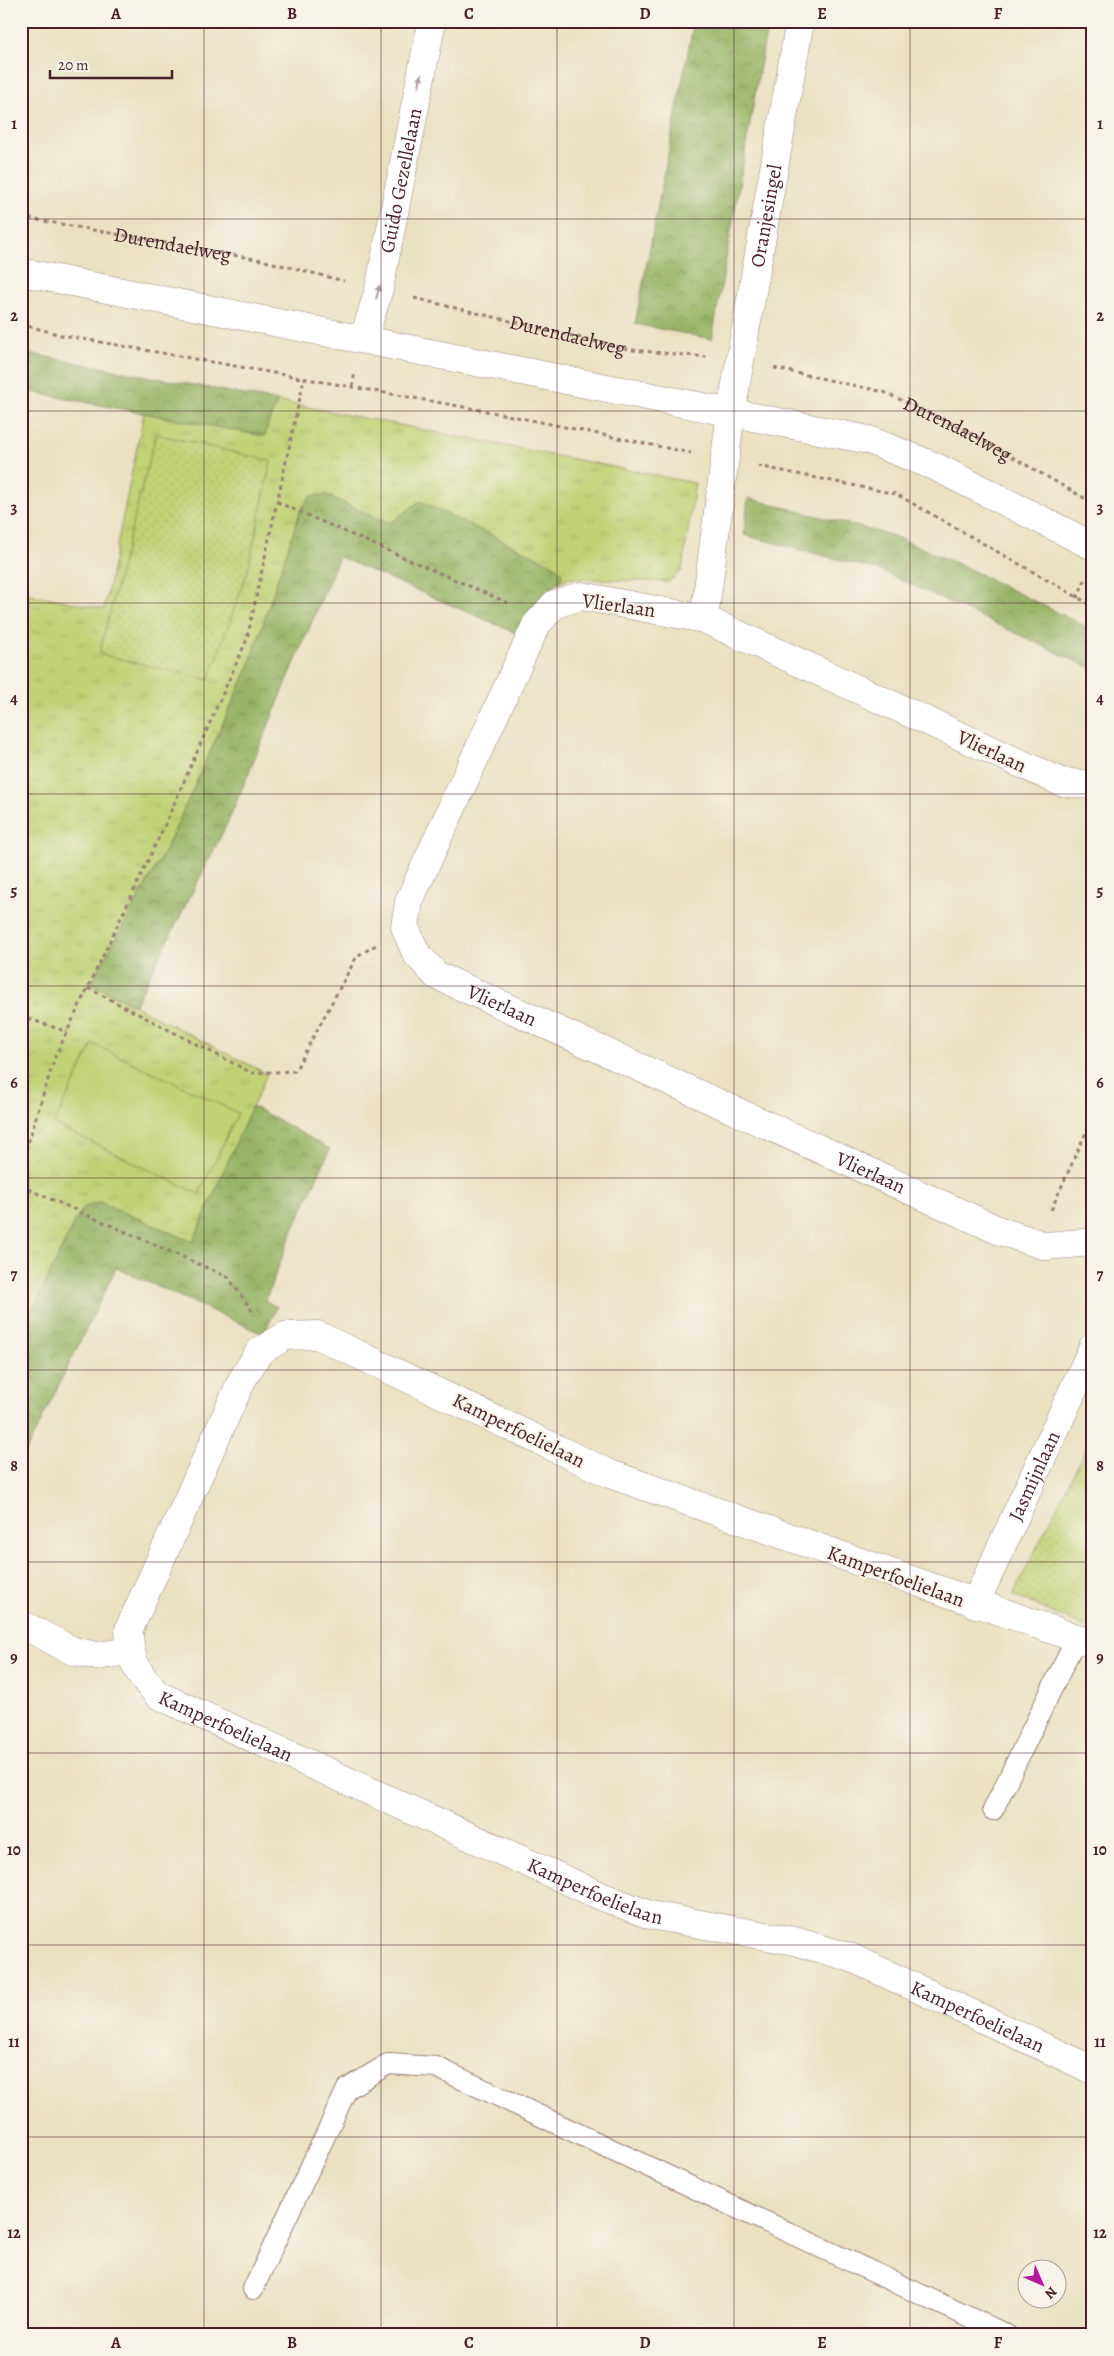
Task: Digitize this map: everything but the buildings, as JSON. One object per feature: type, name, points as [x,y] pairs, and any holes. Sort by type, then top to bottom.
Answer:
[{"type":"street","name":"Guido Gezellelaan","points":[[364,338],[379,289],[432,21]]},
{"type":"street","name":"Oranjesingel","points":[[730,412],[800,21]]},
{"type":"street","points":[[21,272],[364,338],[869,440],[936,466],[1093,546]]},
{"type":"street","points":[[704,619],[730,412]]},
{"type":"street","name":"Vlierlaan","points":[[1092,1243],[1046,1246],[1000,1231],[436,975],[416,953],[405,927],[409,901],[536,625],[555,604],[581,596],[704,619],[1061,782],[1093,785]]},
{"type":"street","name":"Kamperfoelielaan","points":[[1084,1642],[610,1474],[317,1334],[285,1336],[259,1352],[242,1380],[129,1629],[129,1651],[140,1675],[158,1695],[603,1897],[650,1915],[794,1941],[852,1958],[1093,2070]]},
{"type":"street","name":"Jasmijnlaan","points":[[975,1604],[1093,1347]]},
{"type":"street","points":[[21,1624],[73,1651],[96,1656],[129,1651]]},
{"type":"lane","points":[[993,1810],[1084,1642]]},
{"type":"lane","points":[[253,2289],[347,2089],[388,2064],[436,2067],[1008,2335]]},
{"type":"path","name":"Durendaelweg","points":[[21,217],[261,260],[632,350],[739,360],[884,392],[966,430],[1093,503]]},
{"type":"path","points":[[21,324],[61,335],[492,412],[896,494],[1093,606]]},
{"type":"path","points":[[21,1165],[55,1057],[162,831],[247,639],[304,379]]},
{"type":"path","points":[[277,502],[543,619]]},
{"type":"path","points":[[88,988],[252,1073],[295,1071],[357,956],[405,927]]},
{"type":"path","points":[[21,1016],[66,1032]]},
{"type":"path","points":[[1036,1243],[1093,1117]]},
{"type":"path","points":[[21,1186],[228,1277],[275,1342]]},
{"type":"green space","points":[[694,21],[768,21],[712,339],[635,324]]},
{"type":"green space","points":[[21,352],[277,401],[264,436],[21,390]]},
{"type":"green space","points":[[277,401],[695,483],[682,571],[668,582],[567,578],[560,582],[562,573],[392,522],[382,521],[327,495],[300,512],[249,666],[165,851],[92,984],[267,1074],[193,1242],[99,1202],[83,1208],[74,1223],[21,1336],[21,592],[104,609],[144,413],[264,436]]},
{"type":"green space","points":[[156,434],[271,461],[248,570],[209,680],[99,654]]},
{"type":"green space","points":[[327,495],[382,521],[392,522],[420,501],[554,565],[562,573],[560,582],[542,594],[523,636],[339,557],[228,822],[135,1005],[92,984],[165,851],[249,666],[300,512],[310,496]]},
{"type":"green space","points":[[748,498],[894,536],[965,567],[1093,630],[1093,669],[882,571],[744,535]]},
{"type":"green space","points":[[93,1044],[238,1113],[199,1194],[54,1124]]},
{"type":"green space","points":[[252,1106],[330,1149],[290,1237],[265,1301],[277,1307],[264,1334],[116,1268],[21,1462],[21,1336],[74,1223],[83,1208],[99,1202],[193,1242]]},
{"type":"green space","points":[[1093,1434],[1093,1624],[1087,1628],[1013,1595]]}]
